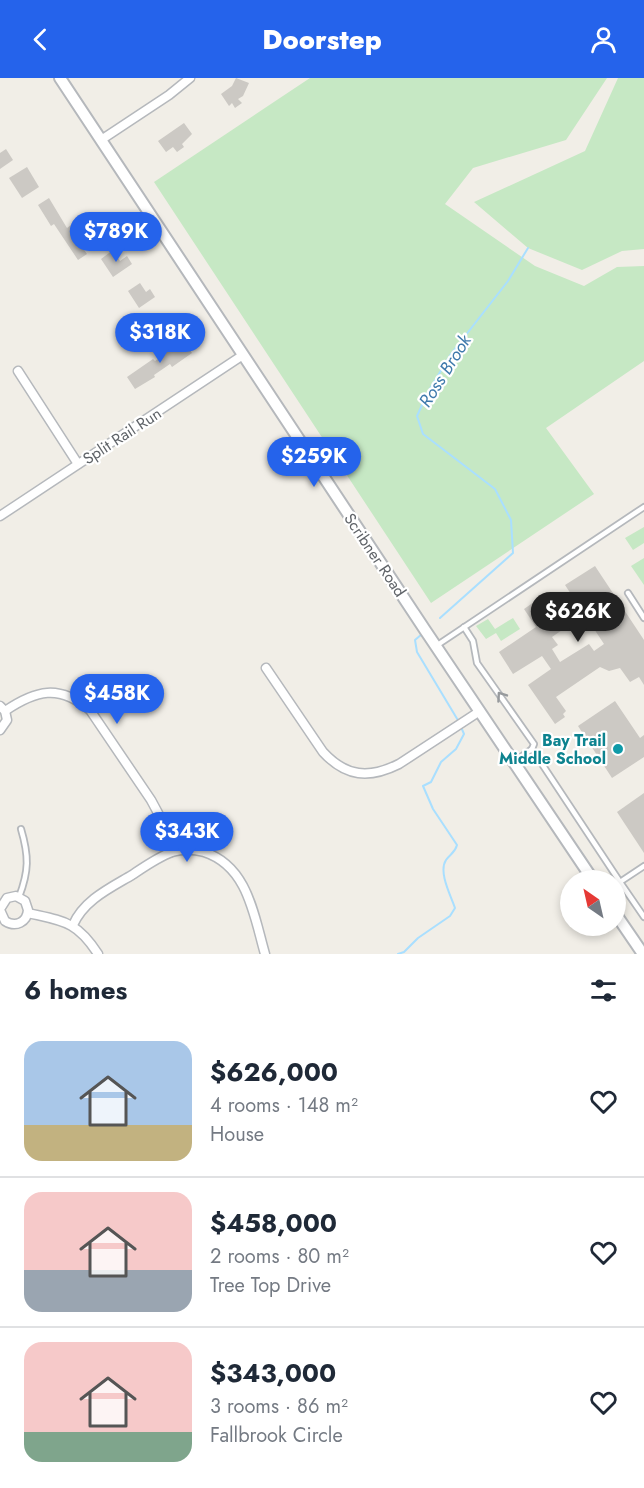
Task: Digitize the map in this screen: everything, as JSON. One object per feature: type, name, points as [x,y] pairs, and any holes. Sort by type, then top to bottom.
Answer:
[{"type":"street","name":"Scribner Road","points":[[60,78],[586,870]]},
{"type":"street","points":[[101,140],[169,95],[190,78]]},
{"type":"street","name":"Split Rail Run","points":[[0,516],[243,356]]},
{"type":"street","points":[[18,372],[78,464]]},
{"type":"street","points":[[267,668],[323,752],[333,762],[351,771],[370,774],[386,770],[480,711]]},
{"type":"street","points":[[0,730],[7,720],[2,709],[28,697],[51,692],[78,700],[98,720],[151,800],[158,813],[171,852]]},
{"type":"street","points":[[73,925],[83,908],[96,897],[171,852],[198,851],[218,858],[233,870],[245,889],[266,954]]},
{"type":"street","points":[[18,897],[27,905],[28,913],[22,922],[13,924],[5,921],[0,910],[6,898],[18,897]]},
{"type":"street","points":[[28,913],[62,920],[73,925],[98,954]]},
{"type":"street","points":[[626,930],[642,954]]},
{"type":"lane","points":[[436,646],[644,507]]},
{"type":"lane","points":[[628,593],[644,618]]},
{"type":"lane","points":[[464,627],[473,641],[477,663],[612,870]]},
{"type":"lane","points":[[513,762],[533,746]]},
{"type":"lane","points":[[18,897],[25,879],[28,861],[21,829]]},
{"type":"lane","points":[[626,878],[644,866]]},
{"type":"lane","points":[[626,890],[644,916]]},
{"type":"green space","points":[[310,78],[607,78],[566,140],[473,168],[445,204],[535,266],[584,286],[617,267],[644,266],[644,361],[546,428],[594,494],[431,603],[154,182]]},
{"type":"green space","points":[[618,78],[644,78],[644,249],[622,251],[582,270],[528,248],[474,202],[585,151]]},
{"type":"green space","points":[[644,527],[644,543],[633,550],[625,538]]},
{"type":"green space","points":[[644,558],[644,585],[631,566]]},
{"type":"green space","points":[[513,618],[520,629],[501,641],[496,633],[486,639],[476,626],[488,619],[495,629]]},
{"type":"building","points":[[236,78],[249,83],[243,96],[238,99],[242,103],[235,108],[232,103],[229,106],[221,94],[232,86]]},
{"type":"building","points":[[184,123],[192,134],[182,144],[184,147],[177,152],[173,147],[166,152],[158,141]]},
{"type":"building","points":[[6,149],[13,160],[0,169],[0,153]]},
{"type":"building","points":[[27,167],[39,187],[22,198],[9,178]]},
{"type":"building","points":[[49,198],[67,228],[71,225],[85,246],[82,247],[87,254],[78,260],[54,224],[51,226],[38,205]]},
{"type":"building","points":[[113,250],[120,261],[127,256],[132,264],[113,277],[101,259]]},
{"type":"building","points":[[140,283],[146,292],[150,289],[155,297],[139,308],[128,291]]},
{"type":"building","points":[[184,341],[192,353],[172,367],[170,364],[154,375],[155,377],[135,389],[127,377],[153,359],[155,361],[166,354],[163,350],[171,345],[173,348]]},
{"type":"building","points":[[595,566],[644,640],[644,685],[639,677],[630,682],[620,668],[609,671],[600,667],[556,697],[566,711],[563,714],[565,717],[555,724],[528,685],[551,669],[542,656],[513,674],[499,652],[536,627],[524,609],[544,595],[565,628],[552,637],[558,645],[552,649],[560,662],[589,644],[594,651],[604,644],[565,585]]},
{"type":"building","name":"Bay Trail Middle School","points":[[615,701],[640,738],[644,735],[644,757],[612,778],[578,726]]},
{"type":"building","name":"Bay Trail Middle School","points":[[644,793],[644,853],[617,812]]},
{"type":"waterway","name":"Ross Brook","points":[[440,618],[513,553],[511,520],[495,489],[423,434],[417,416],[428,392],[451,354],[508,281],[528,248]]},
{"type":"waterway","name":"Ross Brook","points":[[422,634],[415,640],[417,652],[459,722]]},
{"type":"waterway","name":"Ross Brook","points":[[398,954],[404,952],[418,938],[450,916],[455,908],[443,871],[446,860],[457,845],[433,809],[423,786],[431,782],[441,762],[456,749],[464,734],[461,727]]},
{"type":"place","name":"Bay Trail Middle School","points":[[618,749]]}]
